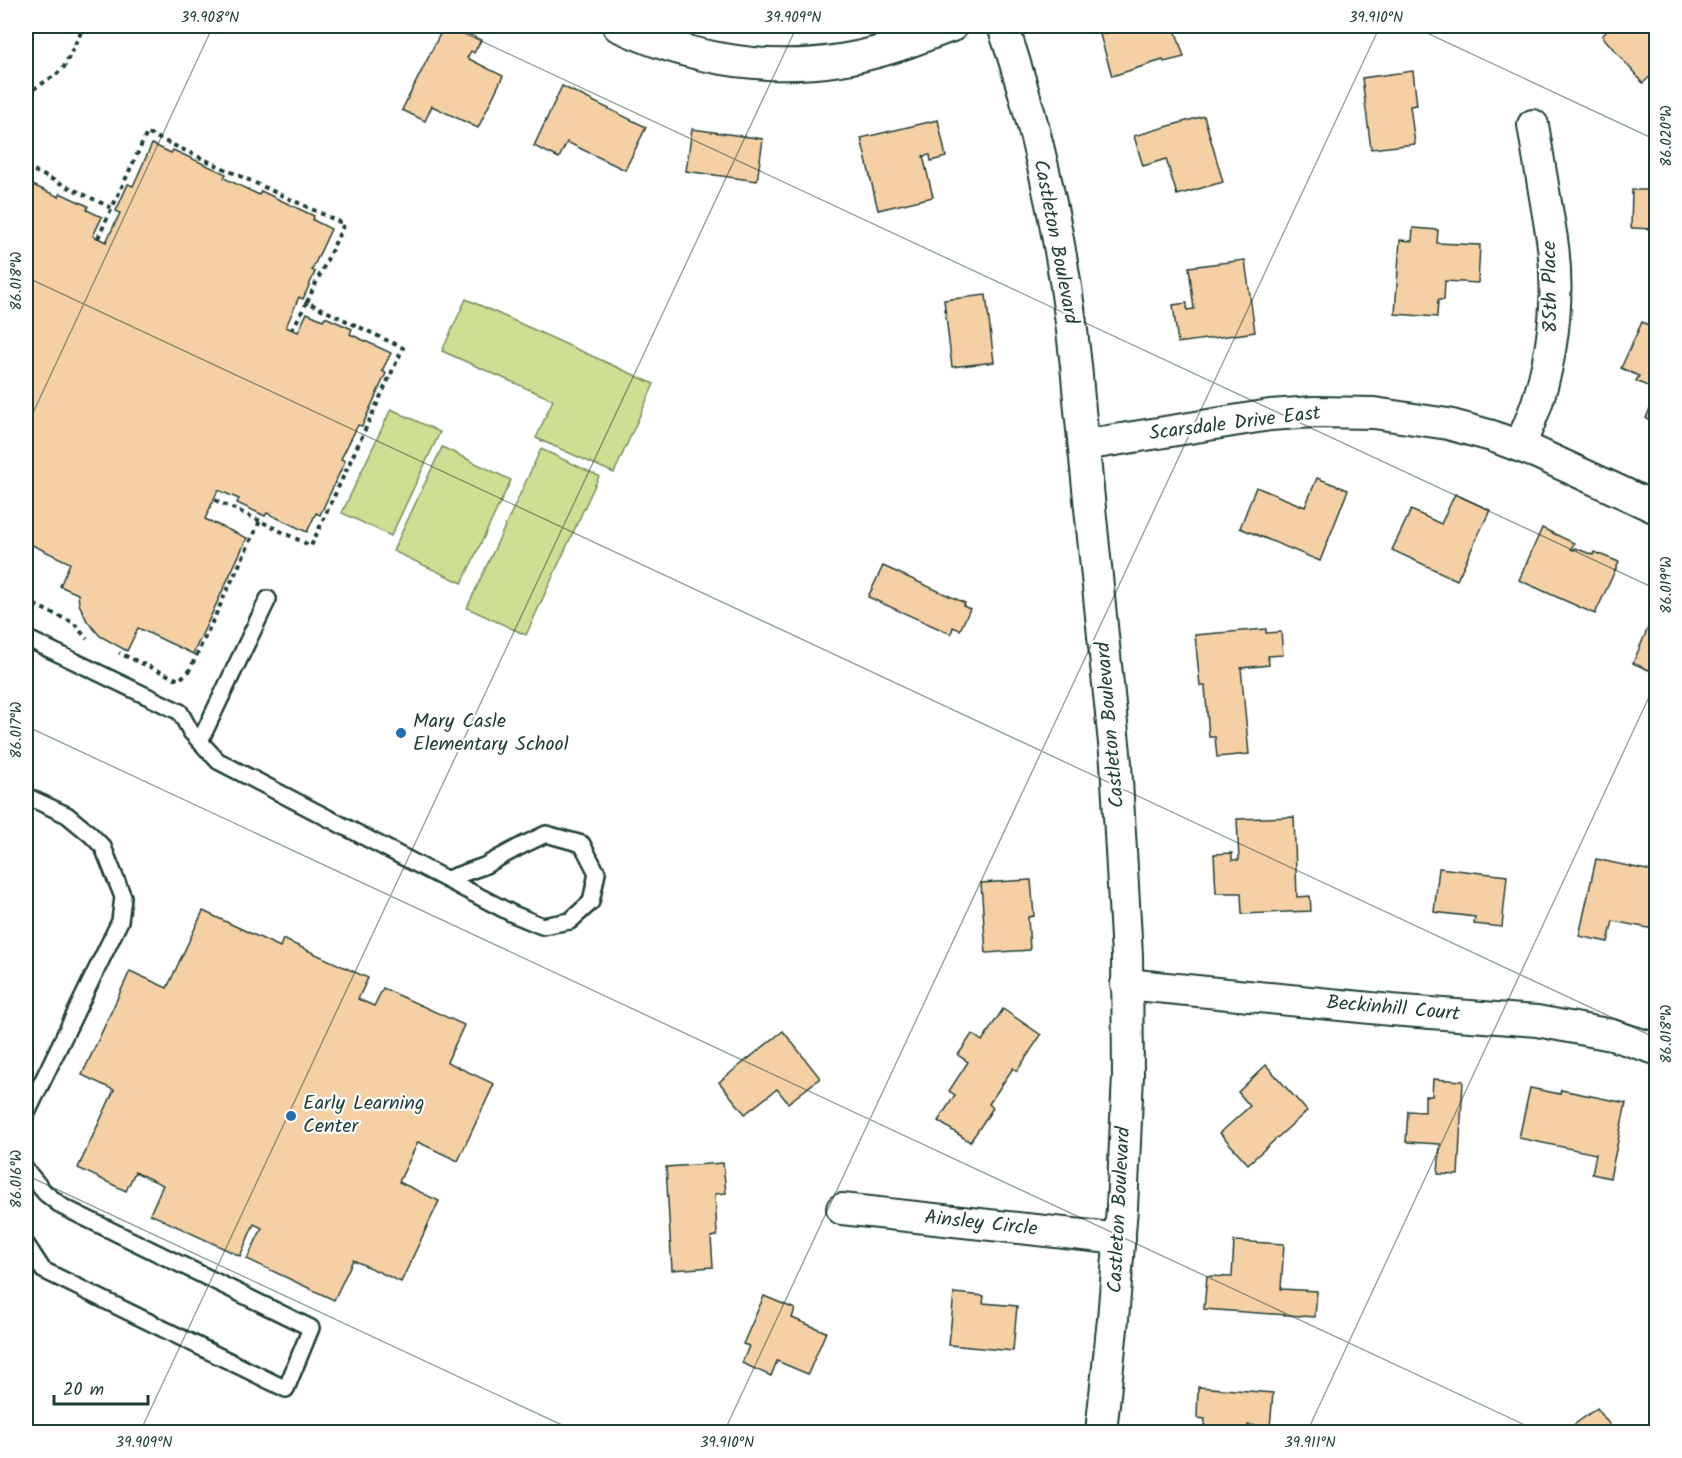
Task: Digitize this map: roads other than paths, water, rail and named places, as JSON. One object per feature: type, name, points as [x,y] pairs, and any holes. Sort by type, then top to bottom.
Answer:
[{"type":"street","points":[[618,26],[672,48],[745,63],[775,65],[805,64],[847,58],[892,48],[952,26]]},
{"type":"street","name":"Castleton Boulevard","points":[[1003,26],[1049,193],[1071,323],[1116,763],[1126,925],[1128,1075],[1120,1239],[1101,1432]]},
{"type":"street","name":"85th Place","points":[[1519,446],[1533,418],[1554,330],[1552,240],[1533,125]]},
{"type":"street","name":"Scarsdale Drive East","points":[[1084,445],[1270,415],[1314,412],[1374,413],[1462,428],[1519,446],[1656,508]]},
{"type":"street","name":"Beckinhill Court","points":[[1126,984],[1391,1010],[1537,1020],[1612,1035],[1656,1049]]},
{"type":"street","name":"Ainsley Circle","points":[[842,1209],[1120,1239]]},
{"type":"lane","points":[[200,741],[268,599]]},
{"type":"lane","points":[[26,638],[180,712],[191,732],[218,761],[513,914],[542,926],[570,921],[591,902],[597,873],[582,844],[546,834],[484,866],[447,879]]},
{"type":"lane","points":[[26,795],[67,816],[103,847],[123,897],[120,921],[26,1115]]},
{"type":"lane","points":[[26,1170],[45,1193],[63,1207],[311,1328],[286,1389],[43,1270],[26,1244]]},
{"type":"place","name":"Mary Casle Elementary School","points":[[401,733]]},
{"type":"place","name":"Early Learning Center","points":[[291,1116]]}]
